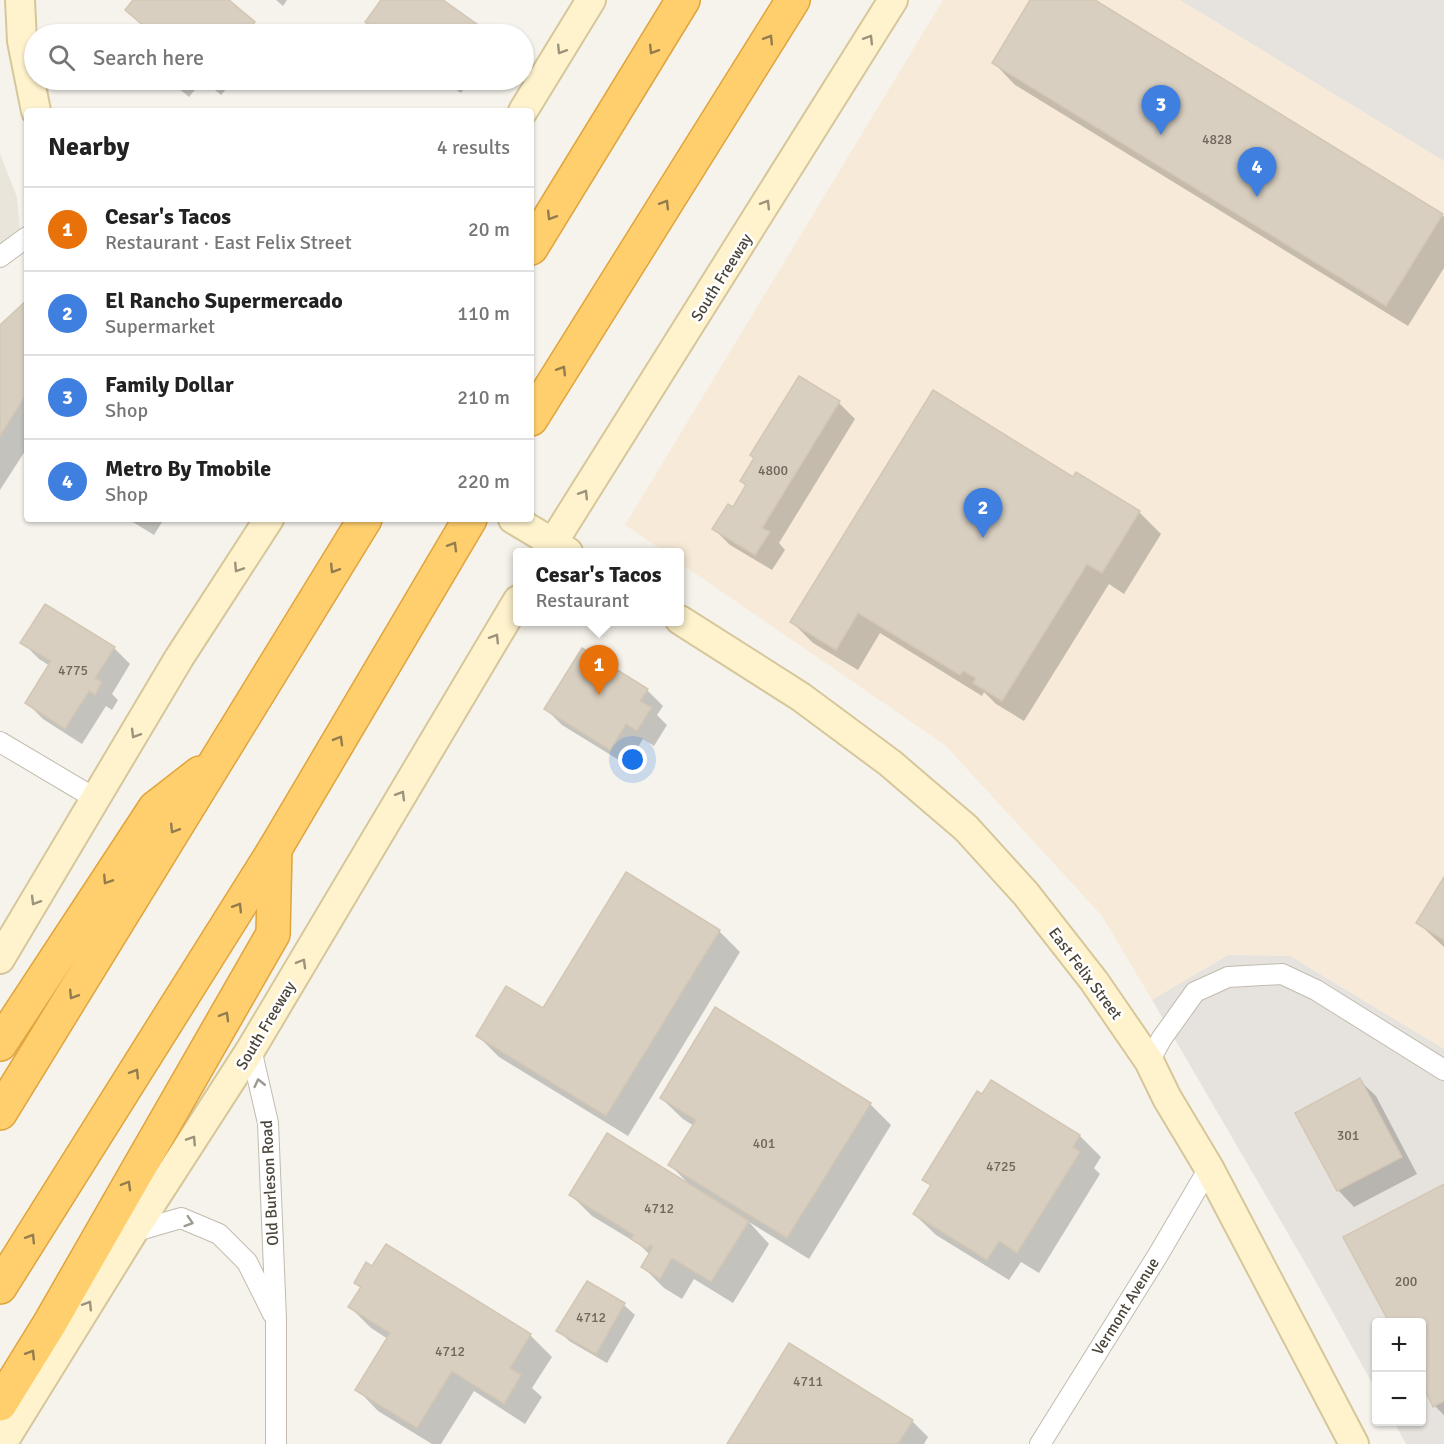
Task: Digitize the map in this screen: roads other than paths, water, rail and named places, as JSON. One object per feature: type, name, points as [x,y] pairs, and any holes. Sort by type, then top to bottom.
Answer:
[{"type":"highway","points":[[534,243],[683,0]]},
{"type":"highway","points":[[534,414],[793,0]]},
{"type":"highway","points":[[0,1113],[363,522]]},
{"type":"highway","points":[[0,1287],[275,849],[468,522]]},
{"type":"highway","points":[[0,1044],[155,808],[216,761]]},
{"type":"highway","points":[[0,1404],[50,1323],[273,934],[275,849]]},
{"type":"main road","points":[[20,0],[24,51]]},
{"type":"main road","points":[[525,108],[591,0]]},
{"type":"main road","name":"South Freeway","points":[[557,548],[893,0]]},
{"type":"main road","points":[[32,90],[35,108]]},
{"type":"main road","points":[[0,959],[180,658],[267,522]]},
{"type":"main road","points":[[517,522],[553,548]]},
{"type":"main road","name":"South Freeway","points":[[2,1444],[133,1232],[251,1049],[513,608]]},
{"type":"main road","name":"East Felix Street","points":[[684,623],[801,698],[890,763],[966,828],[1026,894],[1094,981],[1149,1061],[1167,1098],[1209,1168],[1354,1444]]},
{"type":"street","points":[[0,257],[24,239]]},
{"type":"street","points":[[0,742],[96,799]]},
{"type":"street","points":[[1149,1061],[1162,1038],[1195,992],[1228,977],[1282,974],[1316,990],[1444,1070]]},
{"type":"street","name":"Old Burleson Road","points":[[251,1049],[268,1123],[276,1319],[276,1444]]},
{"type":"street","name":"Vermont Avenue","points":[[1040,1444],[1158,1255],[1209,1168]]},
{"type":"street","name":"Old Burleson Road","points":[[133,1232],[181,1218],[219,1234],[247,1262],[276,1319]]},
{"type":"place","name":"Family Dollar","points":[[1161,135]]},
{"type":"place","name":"Metro By Tmobile","points":[[1257,197]]},
{"type":"place","name":"El Rancho Supermercado","points":[[983,538]]},
{"type":"place","name":"Cesar's Tacos","points":[[599,695]]}]
